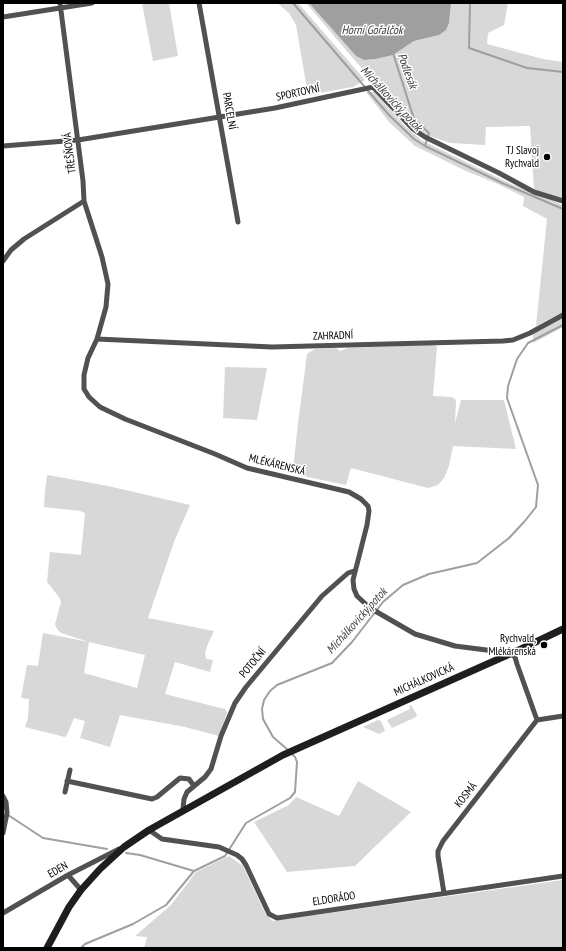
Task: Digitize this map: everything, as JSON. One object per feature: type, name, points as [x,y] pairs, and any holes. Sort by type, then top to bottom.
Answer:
[{"type":"street","points":[[3,17],[60,6],[92,3]]},
{"type":"street","name":"PARCELNÍ","points":[[199,3],[238,222]]},
{"type":"street","name":"TŘEŠŇOVÁ","points":[[60,6],[78,140],[84,201]]},
{"type":"street","name":"SPORTOVNÍ","points":[[3,146],[78,140],[275,108],[362,90],[373,86],[413,129],[424,137],[499,173],[534,192],[563,201]]},
{"type":"street","points":[[3,261],[11,250],[24,239],[84,201]]},
{"type":"street","name":"MLÉKÁRENSKÁ","points":[[84,201],[102,256],[108,284],[106,307],[97,339],[88,358],[84,374],[84,389],[89,397],[100,407],[125,419],[247,468],[349,492],[361,499],[368,506],[368,511],[367,525],[354,571],[354,589],[357,596],[370,608],[415,634],[455,646],[510,653]]},
{"type":"street","name":"ZAHRADNÍ","points":[[97,339],[272,347],[503,341],[513,340],[530,333],[563,315]]},
{"type":"street","name":"POTOČNÍ","points":[[183,810],[184,799],[188,792],[205,777],[210,769],[221,736],[235,703],[246,686],[322,596],[348,574],[354,571]]},
{"type":"street","name":"MICHÁLKOVICKÁ","points":[[183,810],[283,755],[563,629]]},
{"type":"street","points":[[510,653],[515,657],[518,664],[537,720],[563,716]]},
{"type":"street","name":"KOSMÁ","points":[[444,893],[438,856],[440,846],[537,720]]},
{"type":"street","points":[[65,792],[70,770]]},
{"type":"street","points":[[67,781],[152,799],[157,797],[180,778],[189,779],[194,786]]},
{"type":"street","points":[[3,796],[8,813],[3,833]]},
{"type":"street","points":[[47,948],[69,907],[81,890],[100,869],[124,847],[183,810]]},
{"type":"street","name":"ELDORÁDO","points":[[149,830],[162,839],[224,848],[242,859],[269,914],[277,918],[563,876]]},
{"type":"street","name":"EDEN","points":[[3,913],[68,875],[124,847]]},
{"type":"street","points":[[68,875],[81,890]]},
{"type":"shaded area","points":[[142,3],[169,3],[178,56],[153,61]]},
{"type":"shaded area","points":[[277,3],[298,3],[365,80],[353,87],[308,95],[296,25],[289,13]]},
{"type":"shaded area","points":[[306,3],[309,3],[356,56],[364,60],[393,55],[414,41],[439,35],[449,23],[451,3],[508,3],[504,25],[488,33],[487,44],[543,59],[563,62],[563,199],[534,189],[530,126],[486,127],[485,145],[450,143],[424,134],[411,122],[358,64]]},
{"type":"shaded area","points":[[366,92],[374,92],[405,126],[421,140],[511,184],[563,205],[563,312],[536,326],[547,219],[523,206],[524,197],[415,146],[389,122]]},
{"type":"shaded area","points":[[563,317],[563,327],[533,343],[533,334]]},
{"type":"shaded area","points":[[434,345],[437,347],[433,396],[452,397],[455,399],[455,423],[461,400],[504,400],[516,449],[453,446],[449,466],[444,478],[438,485],[428,488],[351,468],[346,485],[303,476],[293,470],[307,354],[315,349],[336,348],[340,351],[348,348]]},
{"type":"shaded area","points":[[225,367],[267,368],[257,420],[223,418]]},
{"type":"shaded area","points":[[48,475],[108,486],[190,505],[174,542],[148,618],[214,631],[205,653],[206,659],[213,660],[210,672],[175,662],[165,694],[225,709],[227,713],[219,736],[185,727],[120,715],[110,747],[80,738],[85,721],[74,718],[65,737],[25,727],[28,718],[29,699],[21,698],[27,665],[38,666],[43,633],[89,642],[61,633],[55,624],[61,602],[59,597],[47,582],[50,552],[81,555],[85,513],[80,511],[44,507]],"holes":[[[89,642],[145,655],[137,688],[84,673]]]},
{"type":"shaded area","points":[[411,705],[417,715],[416,717],[392,728],[387,720],[410,709],[409,706]]},
{"type":"shaded area","points":[[378,720],[381,721],[385,731],[379,734],[363,727]]},
{"type":"shaded area","points":[[358,781],[411,812],[355,866],[287,872],[254,822],[289,805],[296,797],[339,816]]},
{"type":"shaded area","points":[[229,856],[243,866],[266,915],[273,921],[563,880],[563,948],[144,948],[147,937],[135,936],[171,905],[196,872]]},
{"type":"water","name":"Horní Gořalčok","points":[[309,3],[451,3],[449,23],[446,30],[439,35],[414,41],[393,55],[364,60],[356,56]]},
{"type":"waterway","name":"Michálkovický potok","points":[[293,3],[388,114],[414,139],[425,146],[502,183],[563,209]]},
{"type":"waterway","points":[[470,3],[469,48],[527,68],[563,72]]},
{"type":"waterway","name":"Podlesák","points":[[393,53],[414,119],[429,133],[425,146]]},
{"type":"waterway","name":"Michálkovický potok","points":[[288,750],[273,737],[263,719],[262,709],[264,700],[270,691],[277,685],[332,663],[352,642],[383,602],[403,585],[429,574],[477,563],[509,538],[536,507],[538,485],[507,398],[508,386],[517,359],[528,343],[563,325]]},
{"type":"waterway","name":"Michálkovický potok","points":[[81,948],[85,944],[133,924],[166,905],[194,871],[225,856],[246,823],[290,798],[295,792],[297,762],[291,753]]},
{"type":"waterway","points":[[8,815],[43,838],[107,849]]},
{"type":"waterway","points":[[126,853],[140,855],[194,871]]},
{"type":"place","name":"TJ Slavoj Rychvald","points":[[547,157]]},
{"type":"place","name":"Rychvald, Mlékárenská","points":[[544,645]]}]
